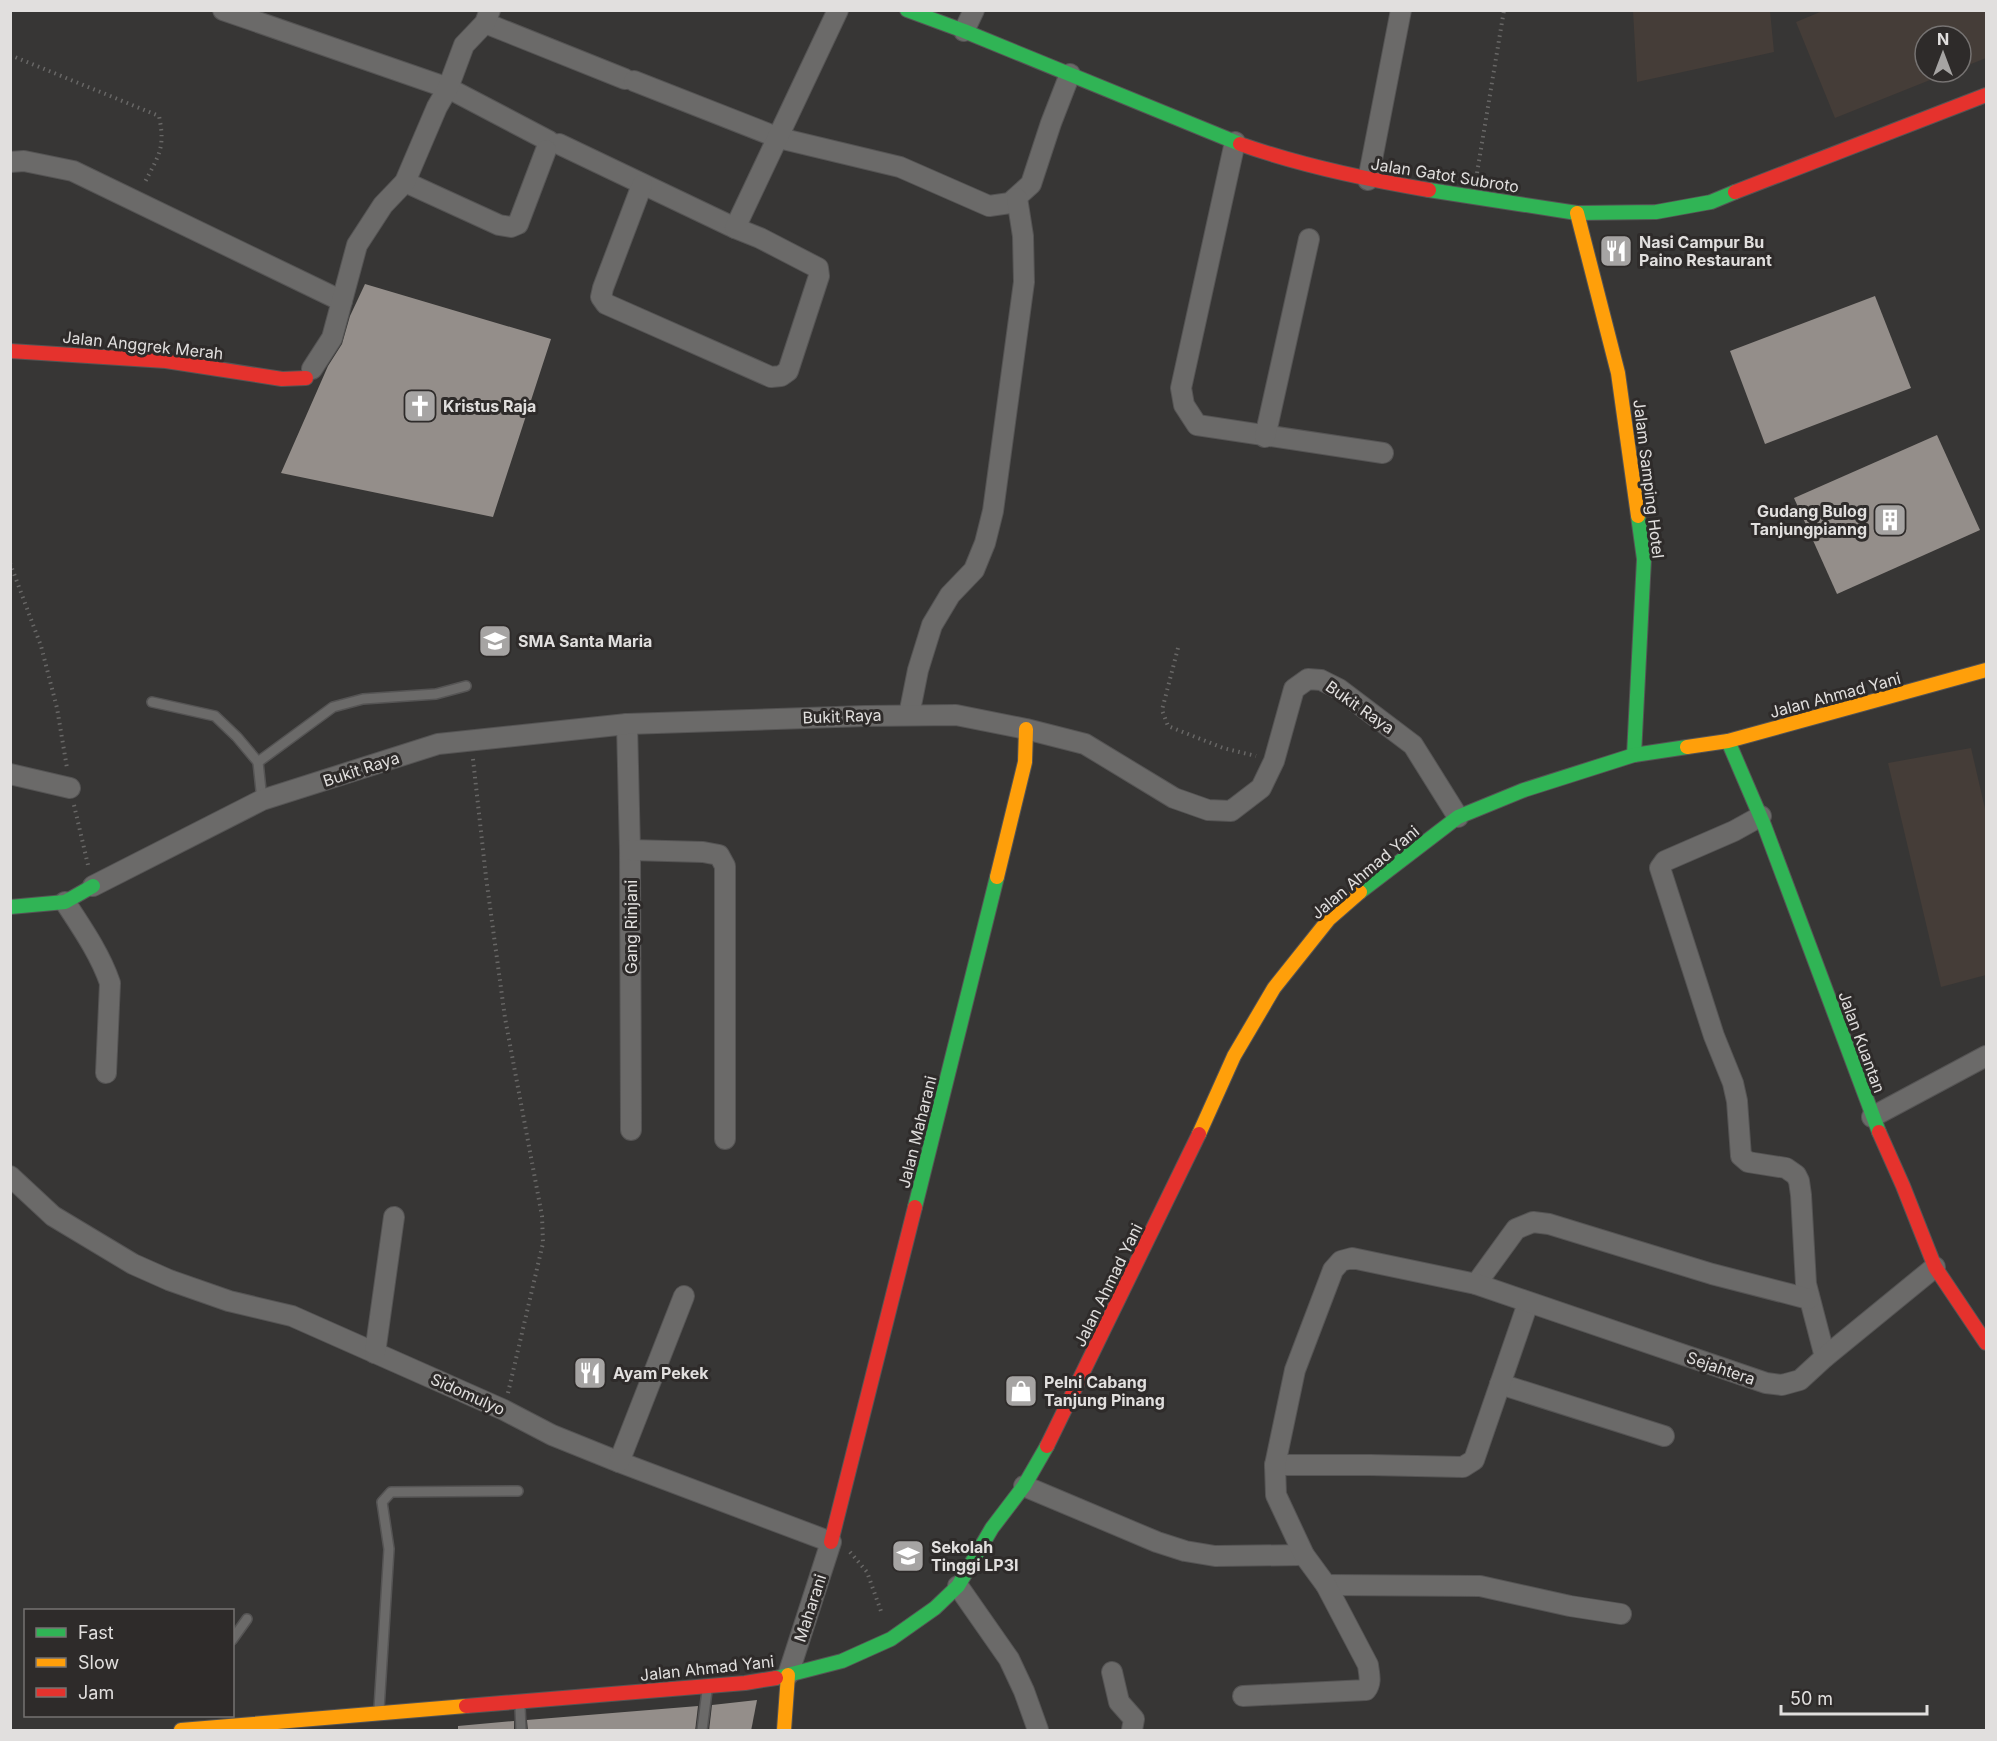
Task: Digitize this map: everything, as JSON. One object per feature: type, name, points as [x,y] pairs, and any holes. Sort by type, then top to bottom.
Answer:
[{"type":"main road","name":"Jalan Gatot Subroto","points":[[907,10],[1071,74],[1235,142],[1286,160],[1368,180],[1577,213],[1656,212],[1711,202],[1986,94]]},
{"type":"main road","name":"Jalam Samping Hotel","points":[[1577,213],[1618,373],[1644,559],[1634,755]]},
{"type":"main road","name":"Jalan Anggrek Merah","points":[[10,351],[166,361],[282,379],[309,374]]},
{"type":"main road","name":"Jalan Ahmad Yani","points":[[181,1731],[768,1680],[842,1660],[891,1639],[935,1608],[958,1586],[992,1528],[1024,1486],[1056,1430],[1183,1170],[1234,1056],[1274,988],[1329,919],[1386,871],[1458,817],[1524,790],[1634,755],[1728,741],[1986,670]]},
{"type":"main road","name":"Jalan Maharani","points":[[831,1542],[920,1193],[1025,762],[1026,729]]},
{"type":"main road","name":"Jalan Kuantan","points":[[1728,741],[1761,816],[1872,1117],[1904,1186],[1935,1267],[1986,1343]]},
{"type":"main road","points":[[10,907],[65,902],[93,886]]},
{"type":"main road","points":[[784,1731],[788,1675]]},
{"type":"street","points":[[223,10],[448,88],[552,145],[642,185],[735,228],[760,238],[818,268],[819,276],[816,287],[788,371],[781,376],[771,376],[606,304],[601,297],[603,288],[642,185]]},
{"type":"street","points":[[735,228],[838,10]]},
{"type":"street","points":[[964,31],[974,10]]},
{"type":"street","points":[[1368,180],[1401,10]]},
{"type":"street","points":[[309,374],[332,338],[357,245],[383,205],[405,183],[448,88],[464,45],[487,16],[630,80],[778,138],[900,167],[990,206],[1010,203],[1031,184],[1051,123],[1071,74]]},
{"type":"street","points":[[1235,142],[1181,387],[1184,405],[1197,426],[1383,453]]},
{"type":"street","points":[[405,183],[499,225],[511,227],[518,224],[552,145]]},
{"type":"street","points":[[10,162],[24,161],[73,171],[342,301]]},
{"type":"street","points":[[909,715],[918,670],[932,625],[950,595],[974,570],[985,543],[993,511],[1024,282],[1023,236],[1017,198]]},
{"type":"street","points":[[1265,437],[1309,239]]},
{"type":"street","name":"Bukit Raya","points":[[93,886],[262,800],[438,744],[627,724],[956,715],[1085,744],[1174,798],[1208,810],[1231,811],[1261,788],[1274,761],[1294,689],[1308,680],[1321,680],[1339,689],[1413,746],[1458,817]]},
{"type":"street","name":"Gang Rinjani","points":[[627,724],[631,1130]]},
{"type":"street","points":[[10,774],[70,788]]},
{"type":"street","points":[[1761,816],[1734,831],[1665,861],[1660,868],[1714,1036],[1733,1083],[1737,1101],[1741,1156],[1748,1162],[1786,1168],[1796,1175],[1802,1195],[1806,1284],[1825,1357]]},
{"type":"street","points":[[630,850],[703,852],[719,855],[725,866],[725,1139]]},
{"type":"street","points":[[65,902],[93,945],[110,983],[111,1005],[106,1073]]},
{"type":"street","points":[[1872,1117],[1986,1056]]},
{"type":"street","name":"Sidomulyo","points":[[10,1176],[53,1216],[133,1264],[169,1280],[229,1301],[292,1316],[504,1410],[552,1435],[831,1542]]},
{"type":"street","points":[[375,1353],[394,1217]]},
{"type":"street","points":[[1476,1284],[1516,1228],[1533,1222],[1549,1224],[1712,1274],[1809,1299]]},
{"type":"street","name":"Sejahtera","points":[[1275,1466],[1295,1370],[1333,1270],[1341,1261],[1352,1258],[1476,1284],[1766,1383],[1782,1385],[1800,1380],[1935,1267]]},
{"type":"street","points":[[619,1462],[684,1296]]},
{"type":"street","points":[[1243,1696],[1366,1690],[1370,1679],[1368,1665],[1326,1585],[1304,1555],[1276,1495],[1275,1466],[1464,1467],[1474,1460],[1528,1303]]},
{"type":"street","points":[[1500,1384],[1664,1436]]},
{"type":"street","points":[[1024,1486],[1157,1542],[1185,1551],[1215,1556],[1304,1555]]},
{"type":"street","name":"Maharani","points":[[788,1675],[831,1542]]},
{"type":"street","points":[[1326,1585],[1480,1586],[1570,1606],[1621,1614]]},
{"type":"street","points":[[958,1586],[1009,1659],[1024,1691],[1038,1731]]},
{"type":"street","points":[[1112,1672],[1119,1702],[1134,1719],[1132,1731]]},
{"type":"lane","points":[[258,762],[333,707],[363,699],[436,694],[466,686]]},
{"type":"lane","points":[[152,702],[215,716],[258,762],[262,800]]},
{"type":"lane","points":[[379,1715],[389,1549],[382,1503],[391,1492],[518,1491]]},
{"type":"lane","points":[[234,1637],[247,1619]]},
{"type":"lane","points":[[702,1731],[708,1686]]},
{"type":"lane","points":[[519,1701],[521,1730]]},
{"type":"path","points":[[1473,197],[1504,10]]},
{"type":"path","points":[[10,55],[159,117],[163,136],[161,151],[135,201]]},
{"type":"path","points":[[10,562],[41,646],[57,708],[70,788],[93,886]]},
{"type":"path","points":[[1178,648],[1162,710],[1168,726],[1223,748],[1274,761]]},
{"type":"path","points":[[470,740],[506,1018],[542,1216],[543,1243],[504,1410]]},
{"type":"path","points":[[831,1542],[848,1550],[867,1572],[891,1639]]},
{"type":"shaded area","points":[[1825,10],[1985,11],[1986,58],[1973,63],[1973,24],[1913,24],[1913,84],[1920,84],[1835,118],[1796,22]]},
{"type":"shaded area","points":[[1633,11],[1770,11],[1774,52],[1637,82]]},
{"type":"shaded area","points":[[1971,748],[1986,813],[1986,975],[1941,987],[1888,763]]},
{"type":"building","name":"Kristus Raja","points":[[365,284],[551,339],[493,517],[281,473],[328,366],[342,344],[350,316]]},
{"type":"building","points":[[1875,296],[1911,388],[1765,444],[1730,351]]},
{"type":"building","name":"Gudang Bulog Tanjungpianng","points":[[1937,435],[1980,530],[1837,594],[1794,498]]},
{"type":"building","points":[[757,1700],[751,1731],[709,1731],[712,1705]]},
{"type":"building","points":[[698,1706],[695,1731],[528,1731],[527,1720]]},
{"type":"building","points":[[514,1721],[514,1731],[458,1731],[458,1726]]},
{"type":"traffic: fast","points":[[907,10],[1240,144]]},
{"type":"traffic: fast","points":[[1429,190],[1577,213],[1656,212],[1711,202],[1735,192]]},
{"type":"traffic: fast","points":[[1634,755],[1644,559],[1638,516]]},
{"type":"traffic: fast","points":[[1728,741],[1764,825],[1879,1132]]},
{"type":"traffic: fast","points":[[1360,892],[1458,817],[1524,790],[1634,755],[1687,747]]},
{"type":"traffic: fast","points":[[915,1207],[997,877]]},
{"type":"traffic: fast","points":[[10,907],[65,902],[93,886]]},
{"type":"traffic: fast","points":[[776,1678],[842,1661],[891,1639],[935,1608],[958,1586],[992,1528],[1024,1486],[1047,1446]]},
{"type":"traffic: slow","points":[[1577,213],[1618,373],[1638,516]]},
{"type":"traffic: slow","points":[[1687,747],[1728,741],[1986,670]]},
{"type":"traffic: slow","points":[[997,877],[1025,762],[1026,729]]},
{"type":"traffic: slow","points":[[1199,1134],[1234,1056],[1274,988],[1329,919],[1360,892]]},
{"type":"traffic: slow","points":[[784,1730],[788,1675]]},
{"type":"traffic: slow","points":[[181,1730],[466,1706]]},
{"type":"traffic: jam","points":[[1735,192],[1986,95]]},
{"type":"traffic: jam","points":[[1240,144],[1333,171],[1429,190]]},
{"type":"traffic: jam","points":[[10,351],[166,361],[282,379],[306,378]]},
{"type":"traffic: jam","points":[[1879,1132],[1935,1267],[1986,1343]]},
{"type":"traffic: jam","points":[[1047,1446],[1199,1134]]},
{"type":"traffic: jam","points":[[831,1542],[915,1207]]},
{"type":"traffic: jam","points":[[466,1706],[745,1683],[776,1678]]},
{"type":"place","name":"Nasi Campur Bu Paino Restaurant","points":[[1616,251]]},
{"type":"place","name":"Kristus Raja","points":[[420,406]]},
{"type":"place","name":"Gudang Bulog Tanjungpianng","points":[[1890,520]]},
{"type":"place","name":"SMA Santa Maria","points":[[495,641]]},
{"type":"place","name":"Ayam Pekek","points":[[590,1373]]},
{"type":"place","name":"Pelni Cabang Tanjung Pinang","points":[[1021,1391]]},
{"type":"place","name":"Sekolah Tinggi LP3I","points":[[908,1556]]}]
